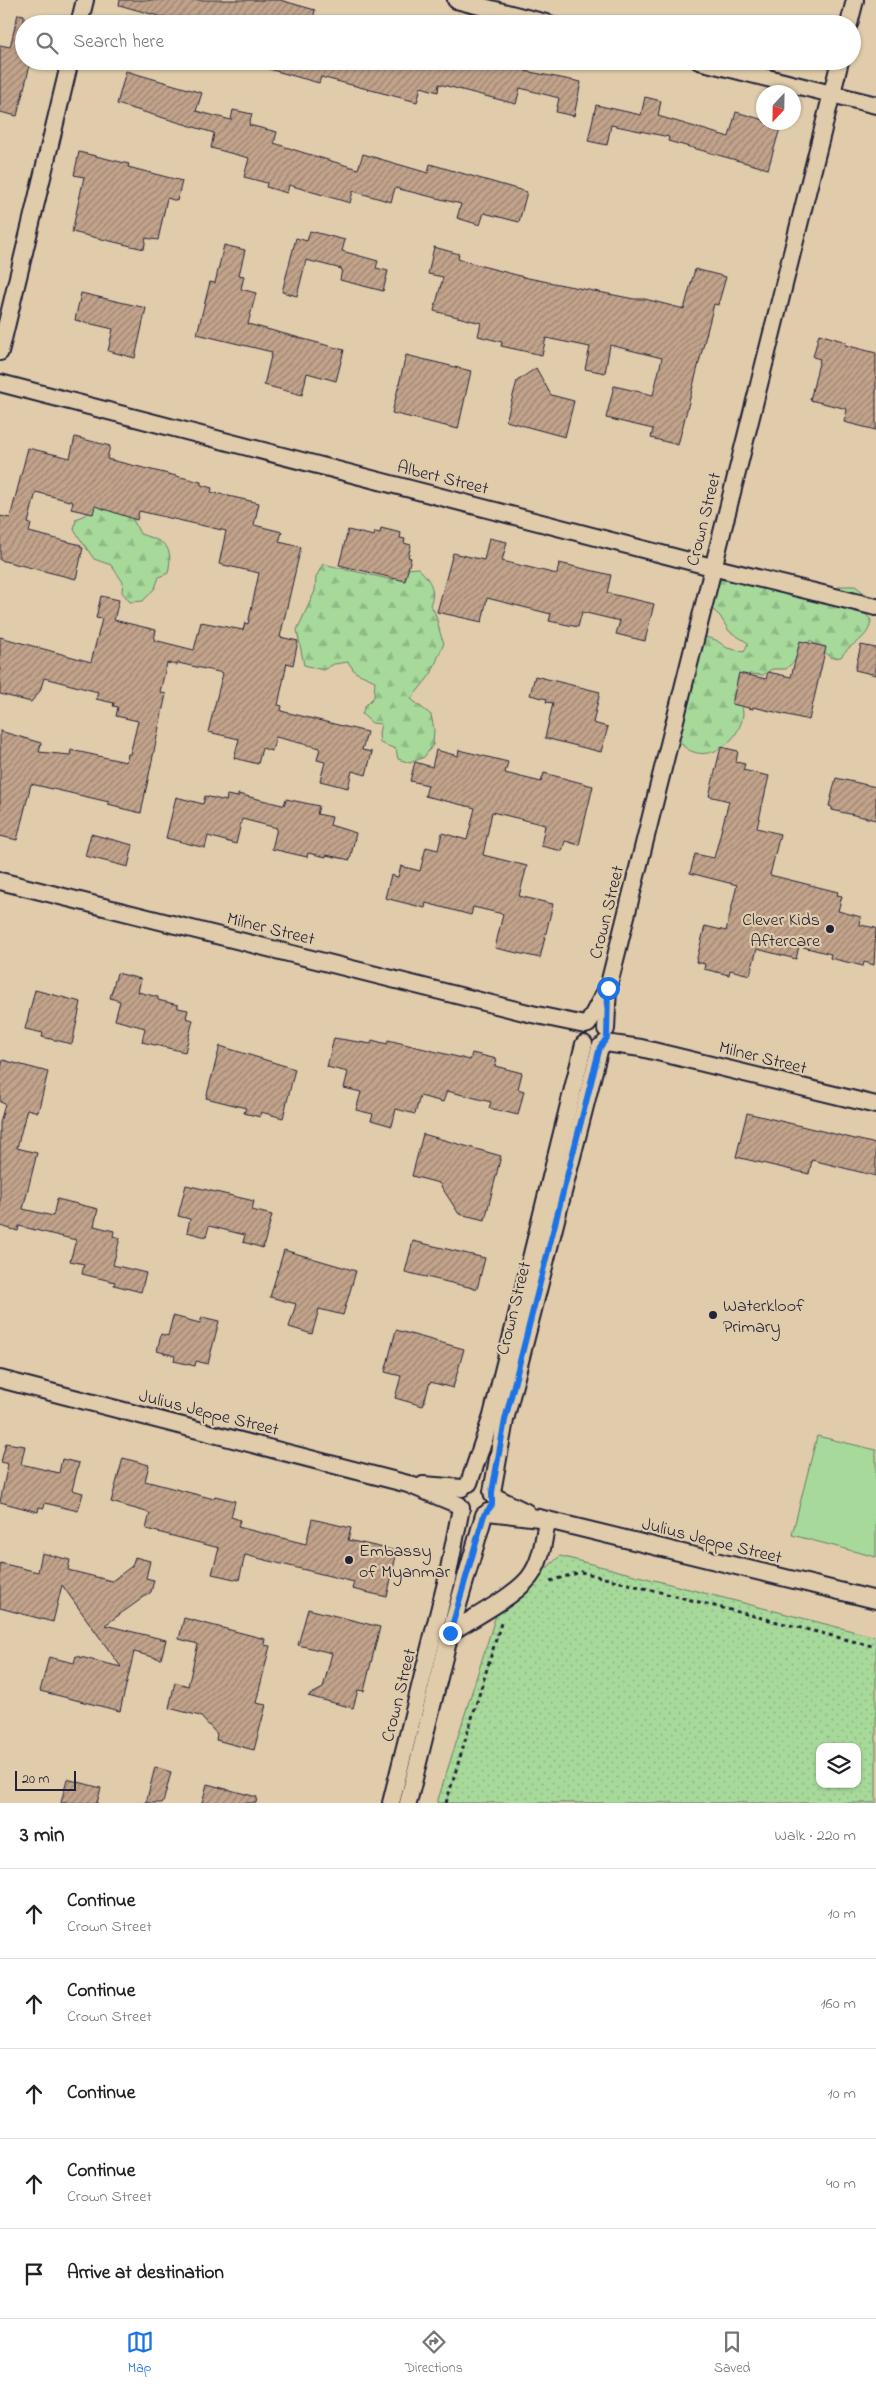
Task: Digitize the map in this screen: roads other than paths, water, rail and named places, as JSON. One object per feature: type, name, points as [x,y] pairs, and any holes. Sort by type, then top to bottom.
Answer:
[{"type":"street","points":[[81,15],[85,0]]},
{"type":"street","points":[[456,0],[515,15]]},
{"type":"street","points":[[851,15],[855,0]]},
{"type":"street","points":[[0,352],[68,70]]},
{"type":"street","points":[[734,70],[876,105]]},
{"type":"street","name":"Crown Street","points":[[466,1485],[499,1418],[604,1038],[608,988],[838,70]]},
{"type":"street","name":"Albert Street","points":[[0,384],[712,567],[876,607]]},
{"type":"street","name":"Milner Street","points":[[0,881],[532,1014],[584,1033]]},
{"type":"street","name":"Crown Street","points":[[492,1494],[499,1418],[584,1033],[608,988]]},
{"type":"street","points":[[599,1023],[604,1038],[592,1048],[584,1033],[599,1023]]},
{"type":"street","name":"Milner Street","points":[[604,1038],[876,1105]]},
{"type":"street","name":"Julius Jeppe Street","points":[[0,1379],[408,1484],[460,1506]]},
{"type":"street","points":[[482,1483],[492,1494],[492,1505],[486,1513],[471,1516],[460,1506],[458,1496],[466,1485],[482,1483]]},
{"type":"street","name":"Julius Jeppe Street","points":[[408,1484],[466,1485]]},
{"type":"street","name":"Julius Jeppe Street","points":[[492,1494],[543,1519]]},
{"type":"street","name":"Crown Street","points":[[408,1803],[442,1631],[447,1579],[460,1506]]},
{"type":"street","name":"Crown Street","points":[[391,1803],[442,1631],[464,1583],[486,1513]]},
{"type":"street","name":"Julius Jeppe Street","points":[[486,1513],[543,1519],[876,1600]]},
{"type":"street","points":[[442,1631],[528,1579],[539,1559],[543,1519]]},
{"type":"street","points":[[447,1579],[464,1583]]},
{"type":"place","name":"Clever Kids Aftercare","points":[[830,929]]},
{"type":"place","name":"Waterkloof Primary","points":[[713,1315]]},
{"type":"place","name":"Embassy of Myanmar","points":[[349,1560]]}]
